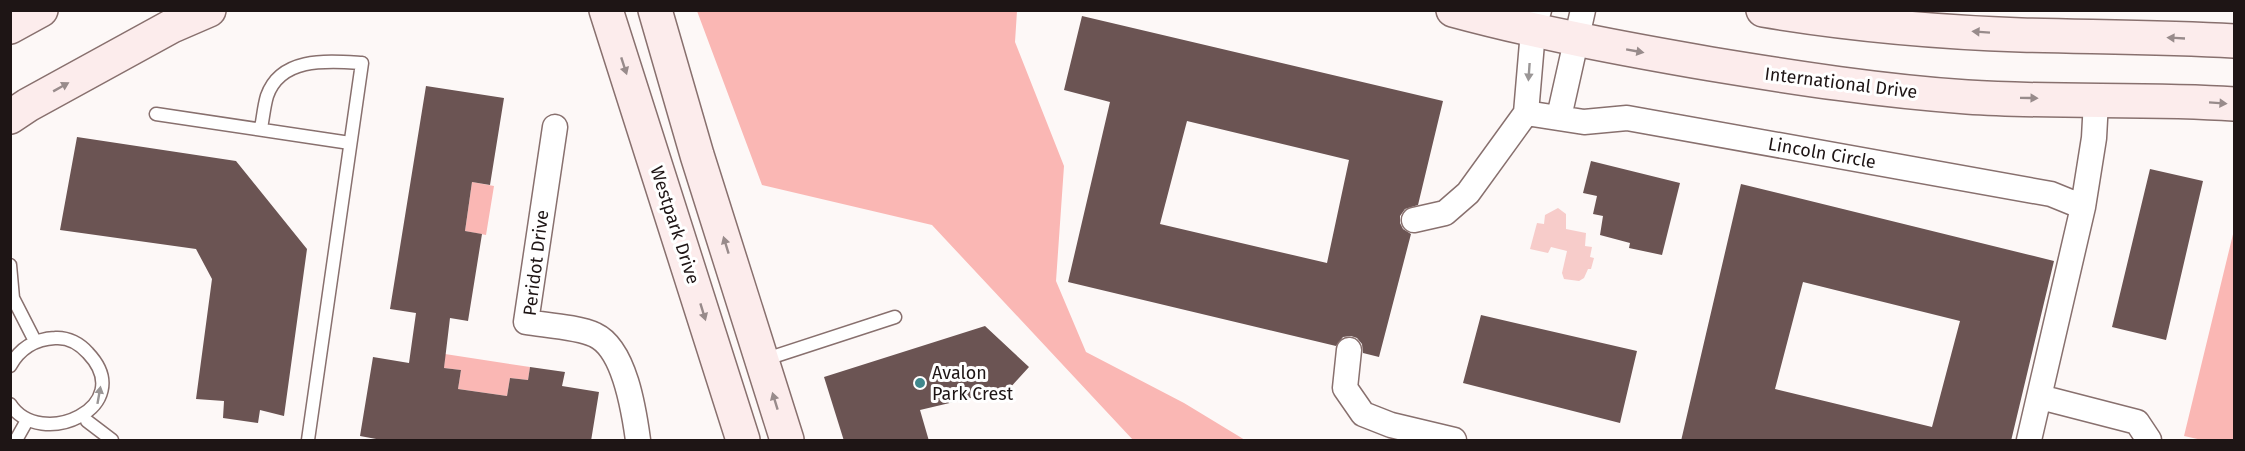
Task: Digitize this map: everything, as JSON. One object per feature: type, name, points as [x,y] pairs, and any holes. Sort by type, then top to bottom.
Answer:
[{"type":"main road","points":[[10,27],[41,10]]},
{"type":"main road","points":[[10,117],[162,32],[209,10]]},
{"type":"main road","name":"Westpark Drive","points":[[606,10],[743,441]]},
{"type":"main road","points":[[655,10],[787,441]]},
{"type":"main road","name":"International Drive","points":[[1454,10],[1580,25],[1689,60],[1848,86],[1971,97],[2235,104]]},
{"type":"main road","points":[[1763,10],[1797,16],[1974,32],[2235,41]]},
{"type":"street","points":[[1414,220],[1445,213],[1468,193],[1526,113],[1536,21]]},
{"type":"street","points":[[1559,117],[1580,25]]},
{"type":"street","points":[[2029,441],[2083,207],[2094,138],[2096,101]]},
{"type":"street","name":"Lincoln Circle","points":[[1526,113],[1584,122],[1627,118],[2050,194],[2083,207]]},
{"type":"street","name":"Peridot Drive","points":[[555,127],[526,322],[588,332],[603,340],[618,360],[630,394],[638,441]]},
{"type":"street","points":[[1349,350],[1345,388],[1363,414],[1391,425],[1454,441]]},
{"type":"street","points":[[2040,396],[2137,422],[2149,441]]},
{"type":"lane","points":[[261,128],[268,94],[280,76],[303,63],[326,61],[362,63],[308,441]]},
{"type":"lane","points":[[156,114],[350,143]]},
{"type":"lane","points":[[10,265],[12,298],[35,341]]},
{"type":"lane","points":[[762,360],[895,317]]},
{"type":"lane","points":[[10,366],[21,350],[35,341],[68,339],[83,347],[94,359],[101,374],[102,391],[97,407],[87,421],[73,430],[57,434],[40,432],[25,424],[10,404]]},
{"type":"lane","points":[[87,421],[112,441]]},
{"type":"lane","points":[[16,441],[25,424]]},
{"type":"shaded area","points":[[697,11],[1017,11],[1015,42],[1064,166],[1056,281],[1086,352],[1184,403],[1245,440],[1133,440],[932,225],[762,185]]},
{"type":"shaded area","points":[[472,182],[494,186],[486,235],[465,231]]},
{"type":"shaded area","points":[[1558,208],[1566,214],[1566,229],[1586,233],[1585,246],[1592,247],[1590,257],[1594,258],[1591,269],[1588,269],[1584,278],[1579,281],[1564,279],[1562,273],[1567,251],[1551,247],[1548,253],[1530,249],[1537,223],[1544,224],[1545,215]]},
{"type":"shaded area","points":[[2234,230],[2234,440],[2202,440],[2184,436]]},
{"type":"shaded area","points":[[445,354],[530,367],[528,380],[510,378],[507,396],[458,389],[461,370],[444,368]]},
{"type":"building","points":[[1082,16],[1443,101],[1418,205],[1405,209],[1400,216],[1403,229],[1411,234],[1379,357],[1363,353],[1362,344],[1357,338],[1351,336],[1343,337],[1336,346],[1068,282],[1110,102],[1064,90]],"holes":[[[1187,121],[1349,160],[1327,263],[1160,224]]]},
{"type":"building","points":[[426,86],[504,98],[490,185],[472,182],[465,231],[482,234],[468,321],[450,318],[444,368],[461,370],[458,389],[507,396],[510,378],[528,380],[530,367],[565,372],[562,386],[599,392],[591,441],[387,441],[360,436],[373,357],[409,363],[416,313],[390,309]]},
{"type":"building","points":[[77,137],[236,161],[307,249],[284,416],[260,410],[258,423],[223,418],[224,401],[196,399],[212,279],[196,249],[60,230]]},
{"type":"building","points":[[1591,161],[1680,183],[1662,255],[1629,248],[1630,243],[1600,235],[1603,216],[1593,214],[1597,196],[1583,193]]},
{"type":"building","points":[[2150,169],[2203,181],[2166,340],[2112,327]]},
{"type":"building","points":[[1741,184],[2054,261],[2011,441],[1681,441]],"holes":[[[1803,282],[1960,321],[1932,427],[1775,389]]]},
{"type":"building","points":[[1481,315],[1637,351],[1620,423],[1463,383]]},
{"type":"building","name":"Avalon Park Crest","points":[[985,326],[1029,367],[1009,389],[920,410],[929,441],[844,441],[824,377]]},
{"type":"place","name":"Avalon Park Crest","points":[[920,383]]}]
